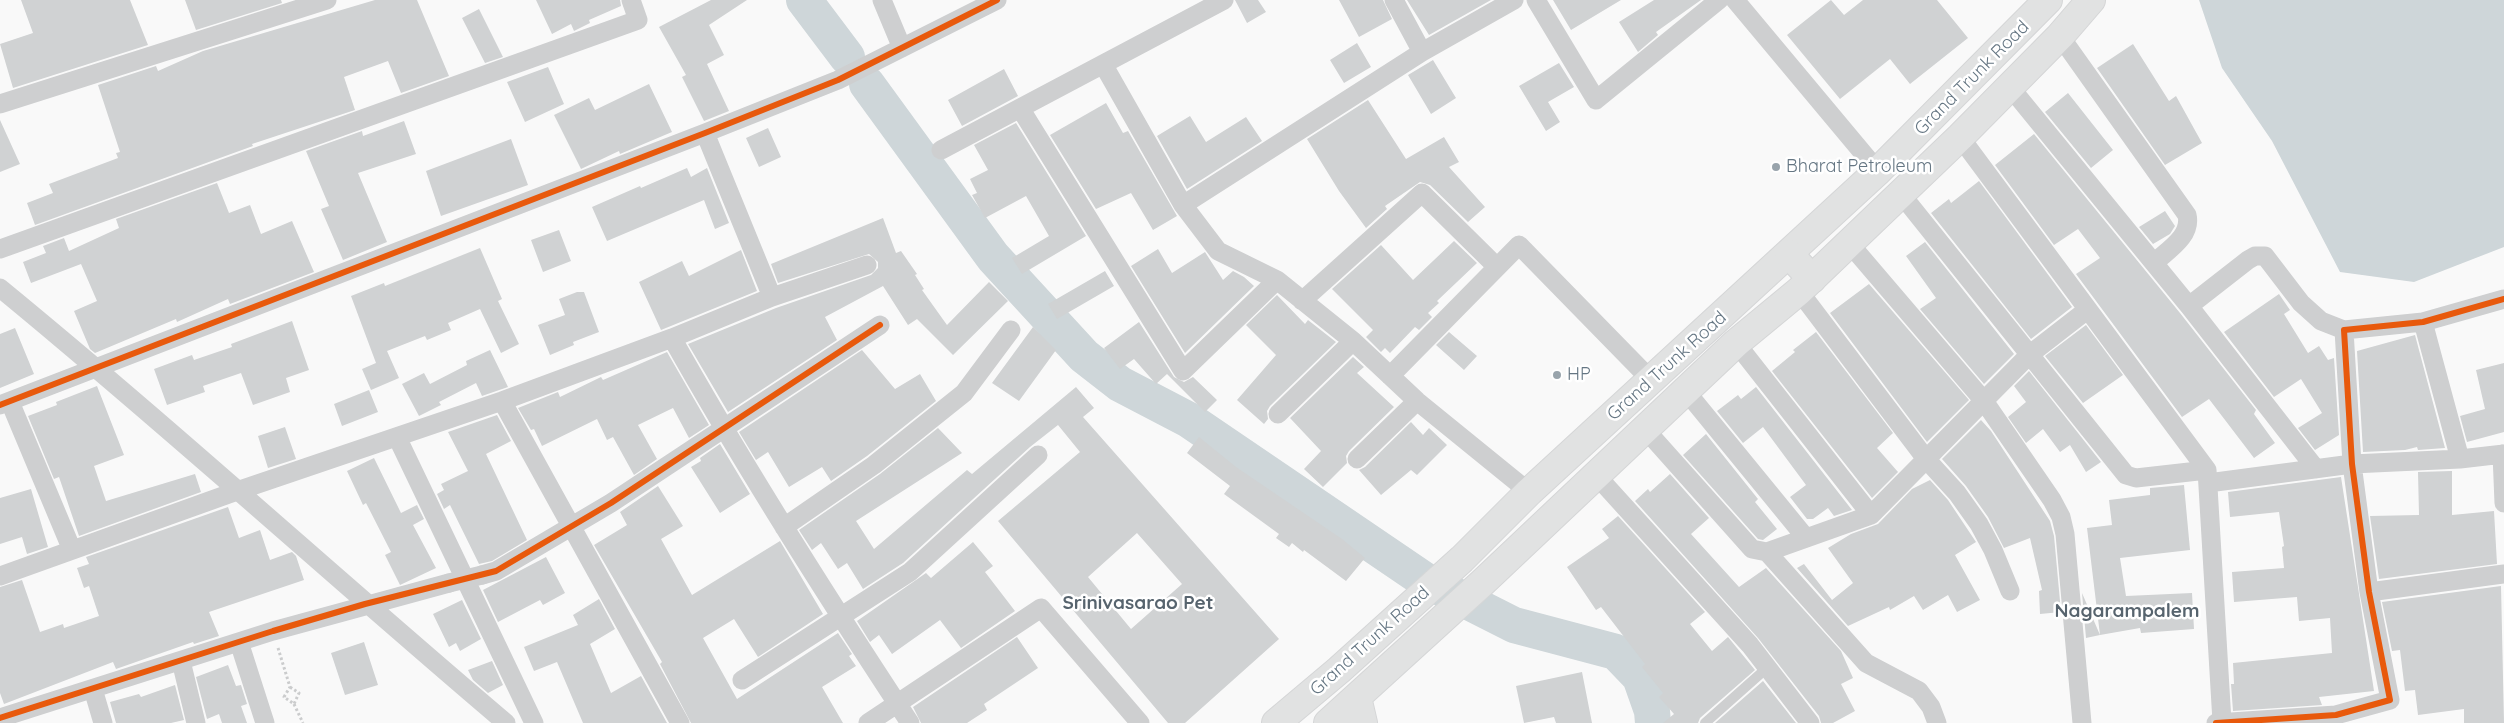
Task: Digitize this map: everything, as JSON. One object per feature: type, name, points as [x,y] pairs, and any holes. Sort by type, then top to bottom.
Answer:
[{"type":"main road","name":"Grand Trunk Road","points":[[1276,723],[1340,670],[1462,559],[1529,492],[1789,254],[1984,67],[2048,0]]},
{"type":"main road","name":"Grand Trunk Road","points":[[1328,723],[1417,644],[1736,343],[1805,285],[1960,137],[2060,36],[2091,0]]},
{"type":"main road","points":[[1789,254],[1805,285]]},
{"type":"main road","points":[[1357,696],[1363,723]]},
{"type":"street","points":[[0,104],[327,0]]},
{"type":"street","points":[[0,249],[638,20],[631,0]]},
{"type":"street","points":[[882,0],[902,48]]},
{"type":"street","points":[[72,550],[5,403],[98,369],[838,80],[996,0]]},
{"type":"street","points":[[941,150],[1224,0]]},
{"type":"street","points":[[1394,0],[1422,52]]},
{"type":"street","points":[[1183,205],[1422,52],[1514,0]]},
{"type":"street","points":[[1536,0],[1596,100],[1719,0]]},
{"type":"street","points":[[1735,0],[1878,170]]},
{"type":"street","points":[[2060,36],[2187,215],[2190,225],[2186,233],[2154,263]]},
{"type":"street","points":[[1103,64],[1183,205],[1218,252],[1277,280],[1353,341],[1417,401],[1529,492]]},
{"type":"street","points":[[2010,87],[2189,306],[2316,469]]},
{"type":"street","points":[[1020,108],[1183,371],[1277,280]]},
{"type":"street","points":[[705,133],[772,296]]},
{"type":"street","points":[[1960,137],[2207,477],[2222,722]]},
{"type":"street","points":[[1302,301],[1422,194],[1497,267]]},
{"type":"street","points":[[1901,194],[2126,475],[2136,478],[2207,477],[2316,469],[2352,464],[2460,459],[2503,454],[2504,503]]},
{"type":"street","points":[[1849,243],[1984,401],[2052,500],[2061,517],[2065,534],[2082,723]]},
{"type":"street","points":[[1390,376],[1519,245],[1651,380]]},
{"type":"street","points":[[2189,306],[2248,260],[2256,256],[2264,256],[2301,303],[2321,320],[2344,330],[2423,322],[2504,299]]},
{"type":"street","points":[[0,576],[237,491],[502,401],[672,338],[772,296],[867,265]]},
{"type":"street","points":[[1805,285],[1926,460],[1957,493],[1979,524],[1993,550],[2010,591]]},
{"type":"street","points":[[0,288],[98,369],[365,604],[506,723]]},
{"type":"street","points":[[1645,429],[1752,549],[1767,552],[1871,515],[2029,355],[2087,310]]},
{"type":"street","points":[[2423,322],[2460,459]]},
{"type":"street","points":[[1,723],[0,718],[272,631],[365,604],[496,571],[571,527],[724,429],[880,325]]},
{"type":"street","points":[[784,528],[874,465],[964,393],[1011,330]]},
{"type":"street","points":[[2216,723],[2339,719],[2390,700],[2368,592],[2352,464],[2344,330]]},
{"type":"street","points":[[672,338],[784,528],[910,723]]},
{"type":"street","points":[[1278,414],[1353,341]]},
{"type":"street","points":[[1736,343],[1871,515]]},
{"type":"street","points":[[1685,390],[1806,538]]},
{"type":"street","points":[[502,401],[680,723]]},
{"type":"street","points":[[1358,459],[1417,401]]},
{"type":"street","points":[[398,436],[534,723]]},
{"type":"street","points":[[742,680],[910,572],[1038,454]]},
{"type":"street","points":[[1596,475],[1768,668],[1810,723]]},
{"type":"street","points":[[1767,552],[1866,663],[1919,691],[1931,707],[1937,723]]},
{"type":"street","points":[[2368,592],[2504,574]]},
{"type":"street","points":[[868,723],[1040,608],[1140,723]]},
{"type":"street","points":[[239,642],[265,723]]},
{"type":"street","points":[[181,661],[196,723]]},
{"type":"street","points":[[93,689],[103,723]]},
{"type":"lane","points":[[1705,723],[1768,668]]},
{"type":"path","points":[[272,631],[290,687],[299,692],[294,704]]},
{"type":"path","points":[[290,687],[284,697],[294,704],[303,723]]},
{"type":"shaded area","points":[[2199,0],[2504,0],[2504,247],[2414,282],[2340,272],[2272,141],[2222,68]]},
{"type":"building","points":[[21,0],[130,0],[148,45],[13,88],[0,44],[33,33]]},
{"type":"building","points":[[185,0],[281,0],[282,3],[196,30]]},
{"type":"building","points":[[375,0],[417,0],[449,76],[401,93],[388,61],[344,77],[355,110],[252,144],[253,146],[35,225],[27,203],[53,193],[49,184],[118,158],[116,153],[120,152],[98,85],[156,66],[158,71],[203,51]]},
{"type":"building","points":[[536,0],[620,0],[621,6],[589,20],[590,23],[574,31],[571,24],[552,34]]},
{"type":"building","points":[[711,0],[747,0],[709,25],[724,55],[707,64],[729,111],[704,121],[682,77],[686,75],[659,27]]},
{"type":"building","points":[[1235,0],[1258,0],[1266,12],[1247,23]]},
{"type":"building","points":[[1339,0],[1383,0],[1392,19],[1359,37]]},
{"type":"building","points":[[1407,0],[1491,0],[1429,35]]},
{"type":"building","points":[[1553,0],[1621,0],[1571,30]]},
{"type":"building","points":[[1654,0],[1701,0],[1656,32],[1658,35],[1638,52],[1619,22]]},
{"type":"building","points":[[1831,0],[1844,15],[1863,0],[1937,0],[1968,38],[1910,84],[1890,59],[1840,99],[1787,35]]},
{"type":"building","points":[[479,9],[503,57],[485,63],[462,18]]},
{"type":"building","points":[[1357,43],[1371,67],[1344,83],[1330,60]]},
{"type":"building","points":[[2133,44],[2169,101],[2176,96],[2202,143],[2165,165],[2097,68]]},
{"type":"building","points":[[1433,60],[1456,98],[1431,114],[1408,75]]},
{"type":"building","points":[[1559,63],[1574,87],[1548,102],[1560,122],[1546,131],[1519,86]]},
{"type":"building","points":[[548,67],[564,104],[525,122],[507,82]]},
{"type":"building","points":[[1004,69],[1018,96],[962,126],[948,100]]},
{"type":"building","points":[[649,84],[672,132],[620,154],[619,151],[581,169],[554,115],[589,98],[595,110]]},
{"type":"building","points":[[2068,93],[2113,150],[2091,168],[2045,112]]},
{"type":"building","points":[[1368,100],[1406,159],[1444,137],[1459,162],[1449,167],[1485,207],[1468,222],[1430,185],[1420,182],[1385,206],[1387,209],[1366,228],[1339,191],[1307,139]]},
{"type":"building","points":[[1106,103],[1123,133],[1128,131],[1177,216],[1153,230],[1131,193],[1096,209],[1050,135]]},
{"type":"building","points":[[1190,116],[1206,142],[1246,117],[1262,141],[1187,189],[1157,136]]},
{"type":"building","points":[[0,120],[20,164],[0,172]]},
{"type":"building","points":[[404,121],[416,154],[358,173],[387,242],[343,260],[321,209],[329,206],[306,151],[362,131],[363,136]]},
{"type":"building","points":[[1016,123],[1086,236],[1022,274],[1012,258],[1049,236],[1026,196],[985,218],[972,195],[977,193],[970,179],[988,170],[974,145]]},
{"type":"building","points":[[768,128],[781,157],[759,167],[746,138]]},
{"type":"building","points":[[2034,134],[2180,313],[2256,410],[2254,414],[2275,443],[2254,458],[2209,399],[2182,417],[2076,274],[2100,258],[2078,229],[2054,245],[1995,165]]},
{"type":"building","points":[[511,139],[528,185],[441,216],[426,171]]},
{"type":"building","points":[[687,168],[691,177],[707,168],[729,223],[715,229],[704,200],[607,241],[592,207]]},
{"type":"building","points":[[1979,181],[2072,307],[2031,339],[1931,213],[1949,199],[1951,203]]},
{"type":"building","points":[[217,183],[229,213],[250,205],[261,234],[292,221],[314,272],[230,304],[228,299],[177,322],[176,319],[95,353],[90,349],[74,311],[97,301],[81,264],[31,283],[23,262],[46,253],[43,246],[64,238],[69,251],[119,228],[116,219]]},
{"type":"building","points":[[2165,211],[2175,226],[2170,234],[2153,244],[2139,227]]},
{"type":"building","points":[[883,218],[896,253],[901,251],[917,274],[915,275],[924,289],[922,290],[947,325],[989,282],[1008,301],[953,355],[917,319],[908,325],[883,286],[825,317],[837,340],[728,412],[688,344],[776,308],[871,275],[878,268],[878,262],[869,254],[778,283],[771,264]]},
{"type":"building","points":[[559,230],[571,261],[543,272],[531,240]]},
{"type":"building","points":[[1454,241],[1477,263],[1437,301],[1439,303],[1428,313],[1432,317],[1419,330],[1415,327],[1390,353],[1385,348],[1381,352],[1366,337],[1373,330],[1332,289],[1381,245],[1413,280]]},
{"type":"building","points":[[1925,242],[2014,354],[1984,384],[1920,309],[1936,298],[1906,256]]},
{"type":"building","points":[[480,248],[502,299],[498,301],[519,344],[501,353],[480,309],[448,323],[451,330],[427,340],[425,336],[387,351],[399,378],[371,390],[362,369],[376,363],[351,296],[384,283],[385,286]]},
{"type":"building","points":[[1158,249],[1172,273],[1205,252],[1223,280],[1233,271],[1244,277],[1254,286],[1185,353],[1131,266]]},
{"type":"building","points":[[741,250],[757,291],[661,330],[639,282],[682,261],[689,276]]},
{"type":"building","points":[[1105,271],[1114,286],[1057,319],[1048,304]]},
{"type":"building","points":[[1869,284],[1969,400],[1927,442],[1830,313]]},
{"type":"building","points":[[577,292],[584,292],[599,332],[573,342],[574,345],[550,355],[538,325],[565,315],[559,299]]},
{"type":"building","points":[[2279,294],[2290,310],[2284,314],[2308,353],[2319,346],[2328,360],[2334,358],[2339,435],[2315,450],[2298,428],[2322,413],[2301,379],[2274,397],[2224,332]]},
{"type":"building","points":[[1277,295],[1305,324],[1308,320],[1336,342],[1270,406],[1267,411],[1268,419],[1264,424],[1237,400],[1276,355],[1246,325]]},
{"type":"building","points":[[292,321],[309,370],[286,378],[290,392],[253,405],[241,373],[203,386],[205,392],[167,405],[154,369],[192,355],[194,360],[232,347],[231,344]]},
{"type":"building","points":[[1139,322],[1174,377],[1184,382],[1193,377],[1217,400],[1205,412],[1167,374],[1156,384],[1134,359],[1120,369],[1104,348]]},
{"type":"building","points":[[2086,325],[2123,375],[2083,403],[2045,356]]},
{"type":"building","points":[[1033,327],[1056,350],[1019,401],[992,383]]},
{"type":"building","points":[[15,328],[34,374],[0,388],[0,334]]},
{"type":"building","points":[[1449,332],[1477,356],[1464,370],[1436,345]]},
{"type":"building","points":[[1816,332],[1893,433],[1877,448],[1898,472],[1872,498],[1772,371],[1795,352],[1793,350]]},
{"type":"building","points":[[2415,335],[2445,448],[2418,450],[2417,447],[2405,450],[2363,452],[2357,351]]},
{"type":"building","points":[[490,350],[508,387],[482,396],[476,383],[439,402],[441,405],[419,416],[402,384],[424,373],[430,384],[467,365],[466,361]]},
{"type":"building","points":[[862,350],[895,389],[920,374],[936,401],[867,456],[831,481],[822,467],[789,487],[768,452],[756,460],[739,432]]},
{"type":"building","points":[[667,352],[709,425],[689,438],[673,408],[638,425],[657,459],[634,475],[613,437],[607,440],[597,419],[542,446],[534,429],[531,430],[518,408],[558,392],[560,397],[601,377],[603,380]]},
{"type":"building","points":[[1353,357],[1364,367],[1357,373],[1394,407],[1349,451],[1346,456],[1347,463],[1323,487],[1304,469],[1321,451],[1290,418]]},
{"type":"building","points":[[2504,363],[2504,432],[2467,442],[2460,416],[2485,409],[2476,370]]},
{"type":"building","points":[[2029,371],[2101,462],[2086,472],[2070,445],[2060,452],[2043,429],[2026,443],[2008,417],[2026,402],[2014,386]]},
{"type":"building","points":[[97,386],[124,455],[94,466],[106,501],[195,474],[201,492],[79,536],[59,477],[54,479],[28,416],[57,405],[56,402]]},
{"type":"building","points":[[1076,387],[1094,408],[1083,417],[1279,639],[1185,723],[1168,723],[998,521],[1080,452],[1058,425],[1030,447],[903,563],[863,589],[847,563],[838,569],[821,543],[812,550],[799,530],[880,474],[938,428],[962,453],[856,521],[874,549],[967,470],[972,474]],"holes":[[[1137,533],[1182,584],[1131,629],[1088,577]]]},
{"type":"building","points":[[1756,387],[1852,510],[1834,516],[1828,508],[1813,519],[1807,519],[1790,497],[1806,485],[1763,427],[1743,443],[1717,411],[1738,395],[1741,399]]},
{"type":"building","points":[[369,390],[378,412],[342,426],[334,404]]},
{"type":"building","points":[[497,415],[511,441],[486,454],[527,540],[492,561],[479,564],[450,505],[444,509],[437,494],[444,490],[441,484],[468,471],[448,432]]},
{"type":"building","points":[[1981,420],[1991,431],[2050,521],[2054,536],[2061,612],[2040,614],[2039,591],[2042,590],[2030,538],[2004,548],[1988,517],[1966,486],[1942,459]]},
{"type":"building","points":[[1411,422],[1423,435],[1429,428],[1447,445],[1417,475],[1411,470],[1381,495],[1359,470],[1365,467]]},
{"type":"building","points":[[285,427],[296,459],[268,468],[258,436]]},
{"type":"building","points":[[1706,434],[1758,499],[1755,502],[1777,529],[1763,540],[1758,539],[1683,455]]},
{"type":"building","points":[[1199,437],[1236,467],[1342,539],[1365,558],[1346,581],[1304,550],[1303,552],[1292,543],[1289,547],[1276,538],[1279,534],[1224,494],[1230,486],[1187,453]]},
{"type":"building","points":[[720,444],[750,494],[720,513],[691,467],[701,461],[700,458]]},
{"type":"building","points":[[374,458],[401,513],[417,505],[424,519],[413,525],[436,568],[400,585],[385,555],[391,552],[366,503],[363,505],[347,471]]},
{"type":"building","points":[[2452,471],[2452,515],[2494,511],[2497,564],[2379,579],[2370,516],[2419,515],[2418,472]]},
{"type":"building","points":[[1670,474],[1709,518],[1691,534],[1739,587],[1766,568],[1841,651],[1853,678],[1841,684],[1855,711],[1833,723],[1821,723],[1819,716],[1758,638],[1635,501],[1648,489],[1650,492]]},
{"type":"building","points":[[2341,477],[2374,691],[2319,697],[2322,705],[2233,711],[2231,684],[2234,684],[2233,663],[2332,653],[2330,618],[2299,621],[2297,597],[2234,602],[2232,572],[2284,568],[2282,547],[2284,546],[2279,512],[2230,517],[2228,492]]},
{"type":"building","points":[[1930,480],[1948,500],[1976,542],[1955,555],[1980,600],[1957,612],[1948,595],[1923,610],[1914,596],[1890,610],[1889,607],[1848,626],[1797,568],[1804,564],[1832,600],[1853,583],[1828,548],[1851,534],[1878,524],[1912,489]]},
{"type":"building","points":[[2184,485],[2190,550],[2120,558],[2126,596],[2192,593],[2194,629],[2141,633],[2140,628],[2100,635],[2087,528],[2112,525],[2109,500],[2150,495],[2150,488]]},
{"type":"building","points":[[658,486],[683,526],[661,539],[692,595],[780,541],[823,614],[758,657],[734,619],[703,638],[737,699],[838,633],[852,654],[849,656],[856,666],[822,687],[843,723],[691,723],[660,664],[662,662],[594,545],[627,525],[620,512]]},
{"type":"building","points":[[31,489],[48,547],[27,554],[22,537],[0,544],[0,498]]},
{"type":"building","points":[[228,507],[239,538],[260,530],[270,560],[292,552],[296,556],[304,580],[209,612],[219,636],[194,644],[193,642],[116,669],[113,662],[4,704],[0,693],[0,587],[22,580],[40,632],[63,624],[64,628],[99,616],[89,586],[84,588],[77,568],[89,564],[86,557]]},
{"type":"building","points":[[1618,516],[1705,612],[1690,624],[1712,651],[1728,637],[1755,670],[1700,718],[1698,723],[1663,723],[1674,714],[1659,697],[1663,693],[1642,667],[1645,664],[1601,607],[1596,610],[1567,567],[1609,538],[1602,529]]},
{"type":"building","points":[[973,542],[993,566],[985,572],[1015,611],[961,648],[940,620],[892,654],[879,635],[870,642],[857,621],[926,573],[931,578]]},
{"type":"building","points":[[546,557],[565,593],[543,605],[540,600],[498,622],[483,590]]},
{"type":"building","points":[[2501,586],[2504,723],[2464,723],[2464,709],[2418,715],[2415,690],[2405,691],[2400,650],[2392,651],[2382,602]]},
{"type":"building","points":[[2082,593],[2100,635],[2086,638]]},
{"type":"building","points":[[599,599],[615,629],[590,644],[611,693],[641,676],[667,723],[583,723],[557,662],[534,671],[524,647],[578,625],[573,615]]},
{"type":"building","points":[[462,600],[481,639],[460,651],[456,643],[449,647],[433,614]]},
{"type":"building","points":[[1017,637],[1038,668],[984,704],[987,710],[967,723],[921,723],[913,707]]},
{"type":"building","points":[[364,642],[378,685],[345,695],[331,653]]},
{"type":"building","points":[[492,661],[503,685],[488,693],[473,680],[468,670]]},
{"type":"building","points":[[228,665],[236,686],[241,685],[247,704],[241,706],[247,723],[222,723],[219,714],[207,719],[196,677]]},
{"type":"building","points":[[1582,672],[1592,723],[1556,723],[1554,717],[1524,723],[1516,686]]},
{"type":"building","points":[[1763,681],[1796,723],[1715,723]]},
{"type":"building","points":[[175,685],[184,720],[171,723],[116,723],[110,702],[139,694],[141,697]]},
{"type":"waterway","points":[[804,0],[847,57]]},
{"type":"waterway","points":[[867,84],[993,257],[1084,356],[1120,384],[1189,420],[1423,579],[1514,625],[1616,652],[1640,677],[1652,711],[1653,723]]},
{"type":"cycle path","points":[[0,405],[838,80],[997,0]]},
{"type":"cycle path","points":[[2216,723],[2336,715],[2390,700],[2369,592],[2352,464],[2344,330],[2423,322],[2504,299]]},
{"type":"cycle path","points":[[0,718],[273,631],[365,604],[496,571],[611,503],[880,325]]},
{"type":"place","name":"Bharat Petroleum","points":[[1776,167]]},
{"type":"place","name":"HP","points":[[1557,375]]},
{"type":"district","name":"Srinivasarao Pet","points":[[1138,603]]},
{"type":"district","name":"Nagarampalem","points":[[2127,611]]}]
